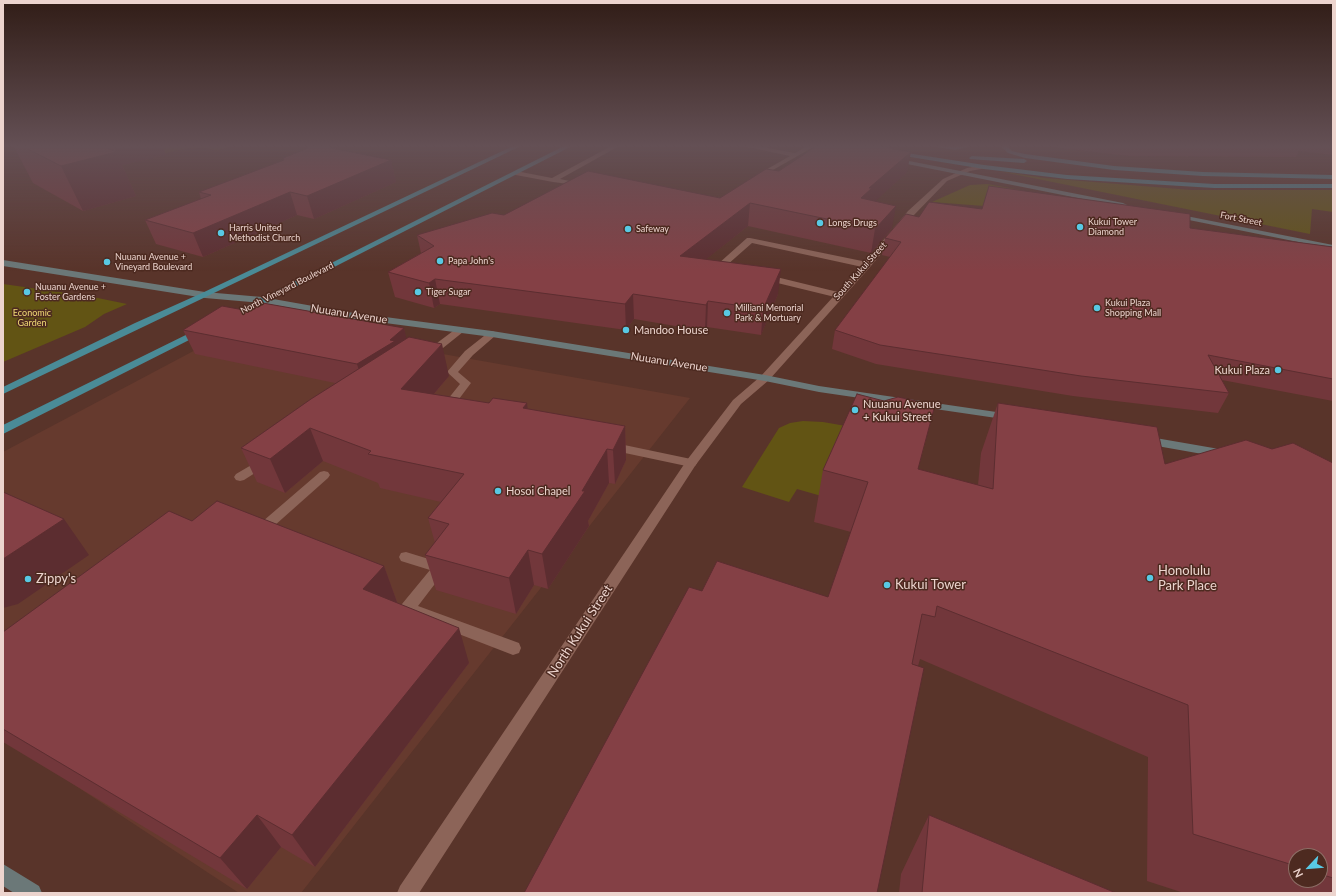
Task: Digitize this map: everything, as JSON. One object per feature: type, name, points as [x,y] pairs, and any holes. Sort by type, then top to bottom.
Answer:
[{"type":"main road","points":[[3,391],[138,325],[205,295],[432,187]]},
{"type":"main road","name":"North Vineyard Boulevard","points":[[3,430],[488,187]]},
{"type":"main road","points":[[1027,187],[1129,207]]},
{"type":"main road","name":"Fort Street","points":[[1168,214],[1333,247]]},
{"type":"main road","name":"Nuuanu Avenue","points":[[3,263],[205,295],[262,300],[347,315],[492,334],[765,378],[826,390],[1019,419]]},
{"type":"main road","points":[[1134,438],[1234,456]]},
{"type":"main road","points":[[3,874],[32,893]]},
{"type":"street","name":"South Kukui Street","points":[[765,378],[867,265],[911,213],[938,187]]},
{"type":"street","points":[[736,270],[721,266],[750,240],[867,265]]},
{"type":"street","points":[[758,275],[839,295]]},
{"type":"street","points":[[418,361],[460,330]]},
{"type":"street","points":[[456,419],[441,416],[466,383],[452,372],[469,353],[492,334]]},
{"type":"street","name":"North Kukui Street","points":[[407,893],[691,463],[737,402],[765,378]]},
{"type":"street","points":[[601,444],[691,463]]},
{"type":"street","points":[[240,477],[273,456]]},
{"type":"street","points":[[260,531],[324,475]]},
{"type":"street","points":[[406,557],[440,568],[407,608],[513,648]]},
{"type":"shaded area","points":[[252,320],[690,398],[301,893],[239,893],[3,738],[3,452]]},
{"type":"green space","points":[[966,187],[1003,187],[1090,205],[984,206],[932,202]]},
{"type":"green space","points":[[1076,187],[1152,187],[1191,190],[1333,190],[1333,212],[1312,209],[1310,234]]},
{"type":"green space","name":"Economic Garden","points":[[3,284],[88,296],[127,304],[104,314],[85,327],[3,362]]},
{"type":"green space","points":[[803,421],[823,422],[926,440],[922,455],[887,446],[825,497],[797,489],[789,502],[742,487],[779,428],[790,423]]},
{"type":"building","points":[[213,187],[328,187],[307,196],[290,192],[193,233],[145,220],[211,195],[199,192]]},
{"type":"building","points":[[558,187],[665,187],[720,198],[738,187],[870,187],[869,188],[872,188],[861,198],[896,206],[875,229],[750,203],[680,256],[781,269],[763,309],[708,301],[706,305],[633,294],[625,304],[435,279],[429,283],[388,272],[434,246],[417,235],[492,213],[504,215]]},
{"type":"building","name":"Kukui Plaza Shopping Mall","points":[[989,187],[995,187],[1190,214],[1190,228],[1333,247],[1333,379],[1208,355],[1229,393],[1081,376],[880,345],[835,330],[901,242],[885,238],[906,214],[919,217],[929,202],[982,209]]},
{"type":"building","points":[[257,302],[404,328],[390,340],[395,341],[357,364],[183,330],[222,306],[244,310]]},
{"type":"building","name":"Hosoi Chapel","points":[[409,337],[442,344],[401,389],[489,403],[493,398],[527,403],[523,408],[625,426],[613,450],[607,449],[582,491],[585,491],[542,554],[528,550],[509,578],[425,555],[449,524],[428,518],[464,474],[368,454],[371,451],[310,428],[270,459],[241,448],[311,399]]},
{"type":"building","points":[[857,394],[884,401],[898,397],[935,405],[918,469],[993,489],[998,403],[1157,427],[1165,464],[1246,440],[1272,449],[1293,443],[1333,463],[1333,878],[1328,876],[1328,848],[1288,848],[1288,864],[1193,834],[1188,705],[937,606],[935,617],[922,614],[912,664],[924,668],[877,893],[524,893],[689,587],[702,591],[717,561],[828,597],[868,482],[823,470]]},
{"type":"building","points":[[3,492],[64,519],[3,559]]},
{"type":"building","points":[[217,501],[384,566],[363,589],[459,628],[292,835],[257,815],[220,858],[3,729],[3,632],[169,511],[192,521]]},
{"type":"building","points":[[929,815],[1116,893],[922,893]]},
{"type":"place","name":"Longs Drugs","points":[[820,223]]},
{"type":"place","name":"Kukui Tower Diamond","points":[[1080,227]]},
{"type":"place","name":"Safeway","points":[[628,229]]},
{"type":"place","name":"Harris United Methodist Church","points":[[221,233]]},
{"type":"place","name":"Papa John's","points":[[440,261]]},
{"type":"place","name":"Nuuanu Avenue + Vineyard Boulevard","points":[[107,262]]},
{"type":"place","name":"Nuuanu Avenue + Foster Gardens","points":[[27,292]]},
{"type":"place","name":"Tiger Sugar","points":[[418,292]]},
{"type":"place","name":"Kukui Plaza Shopping Mall","points":[[1097,308]]},
{"type":"place","name":"Milliani Memorial Park & Mortuary","points":[[727,313]]},
{"type":"place","name":"Mandoo House","points":[[626,330]]},
{"type":"place","name":"Kukui Plaza","points":[[1278,370]]},
{"type":"place","name":"Nuuanu Avenue + Kukui Street","points":[[855,410]]},
{"type":"place","name":"Hosoi Chapel","points":[[498,491]]},
{"type":"place","name":"Honolulu Park Place","points":[[1150,578]]},
{"type":"place","name":"Zippy's","points":[[28,579]]},
{"type":"place","name":"Kukui Tower","points":[[887,585]]}]
